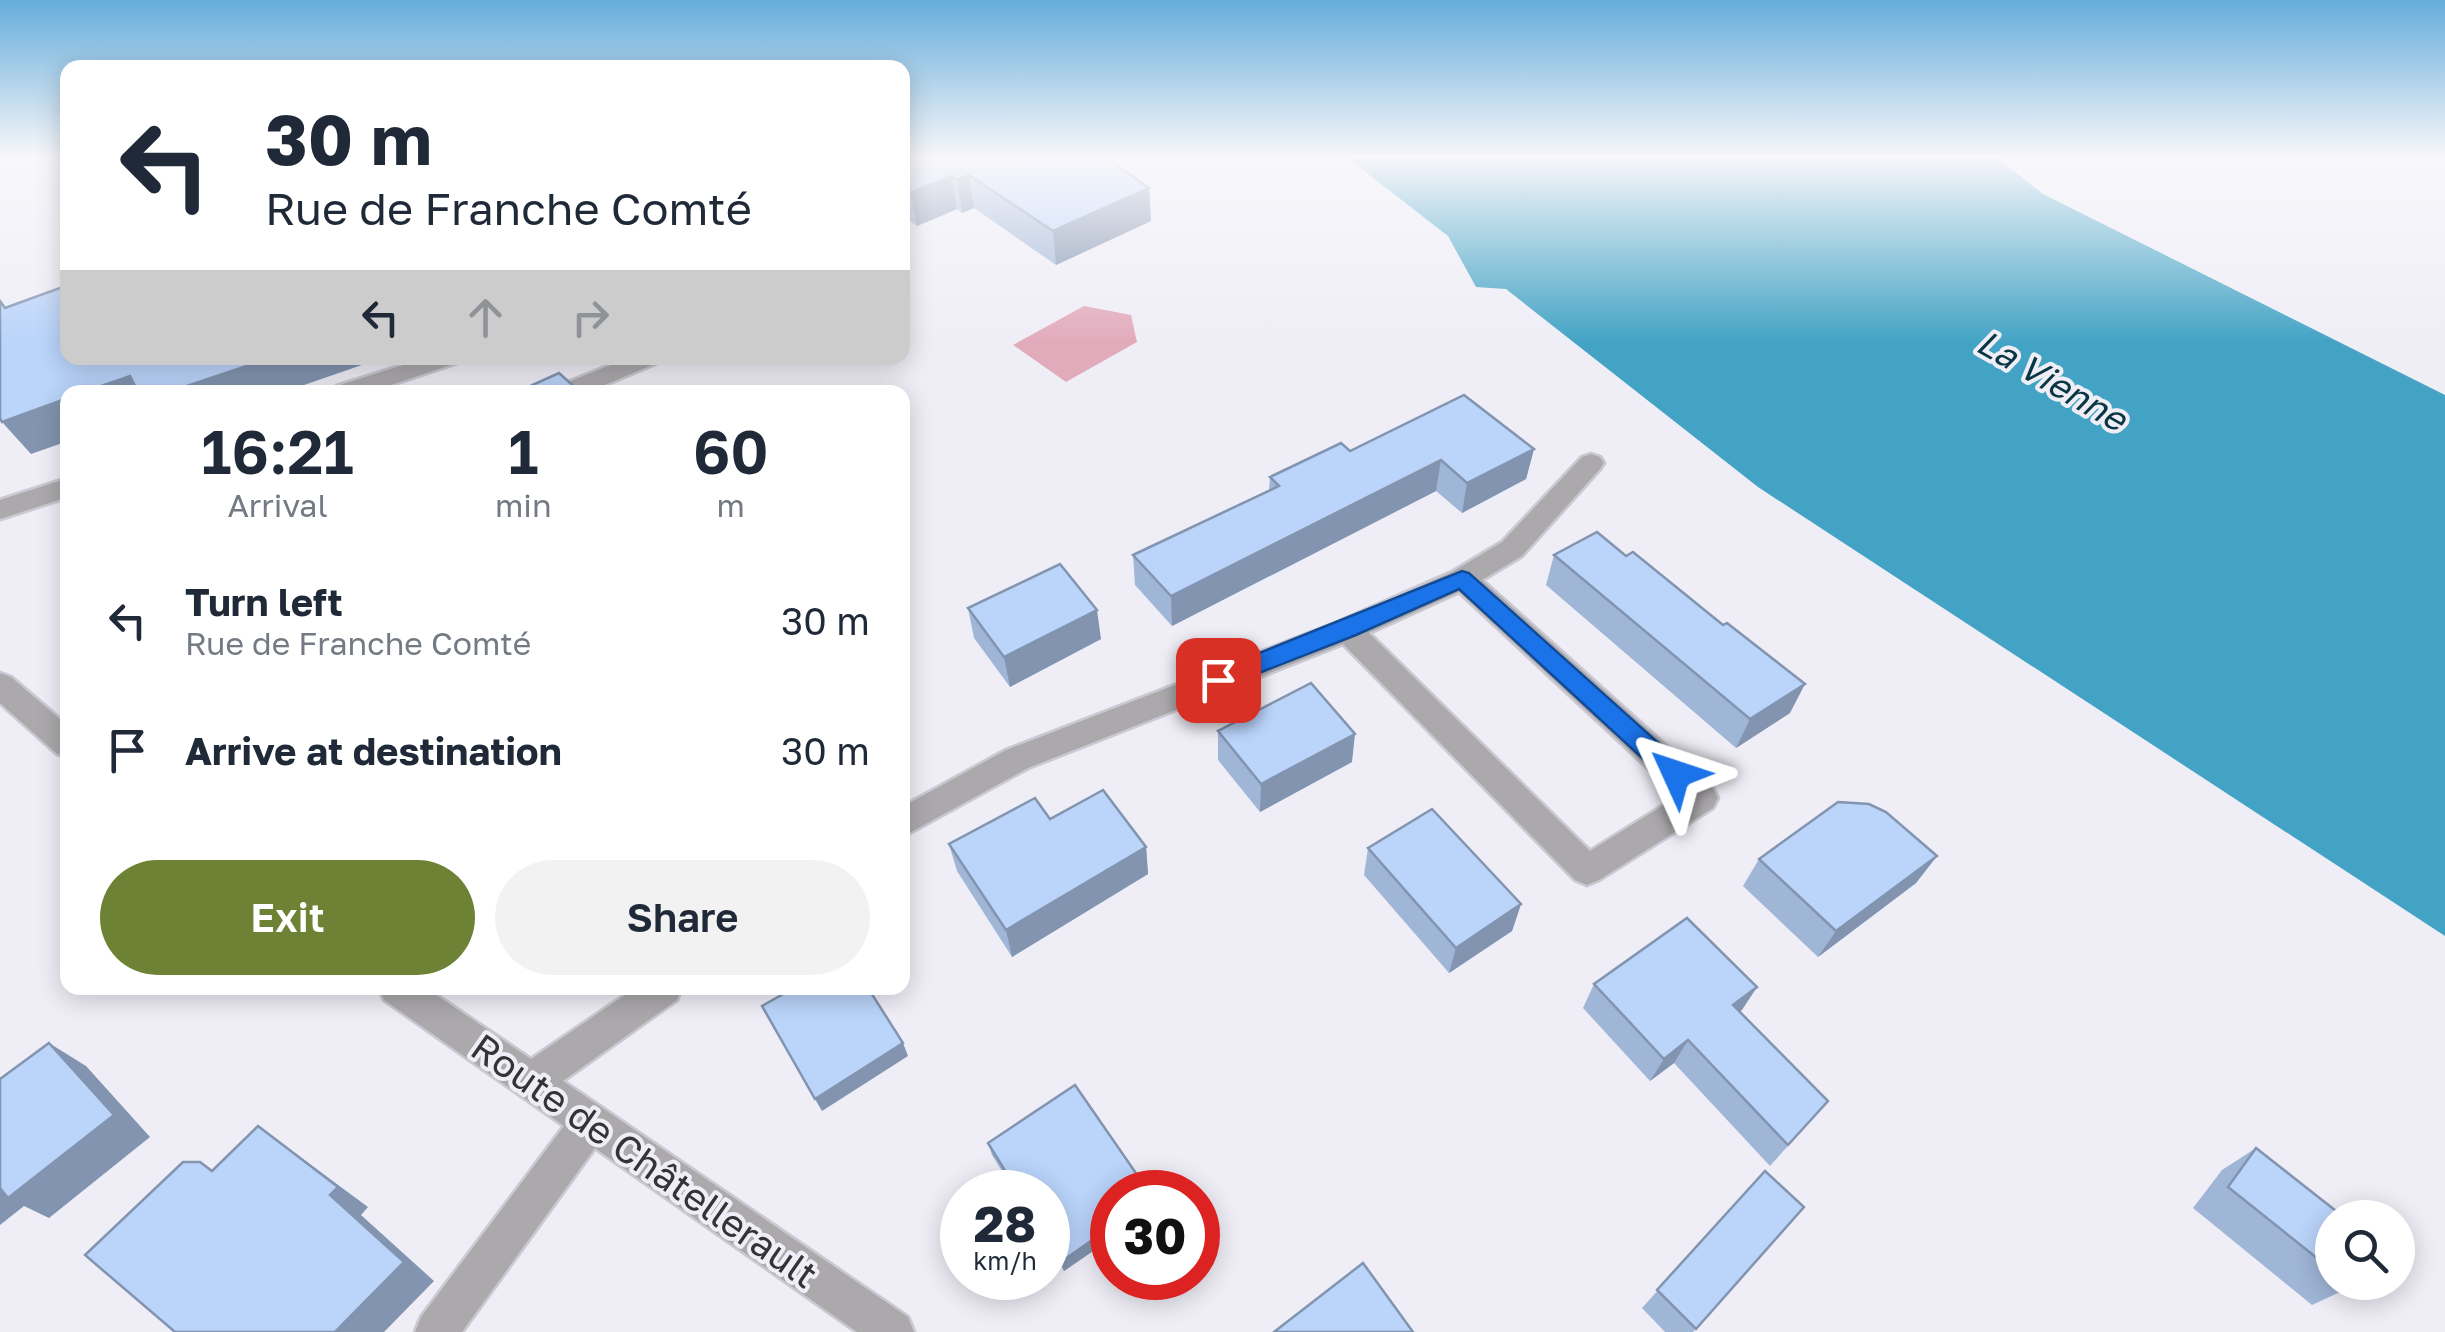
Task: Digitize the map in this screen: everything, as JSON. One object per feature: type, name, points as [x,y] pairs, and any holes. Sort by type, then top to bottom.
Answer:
[{"type":"street","points":[[367,385],[427,365]]},
{"type":"street","points":[[584,385],[632,365]]},
{"type":"street","points":[[910,819],[1017,759],[1348,630],[1462,579],[1512,549],[1591,463]]},
{"type":"street","points":[[0,510],[60,490]]},
{"type":"street","points":[[1348,630],[1587,870],[1702,798],[1462,579]]},
{"type":"street","points":[[0,685],[60,738]]},
{"type":"street","name":"Route de Châtellerault","points":[[407,995],[893,1332]]},
{"type":"street","points":[[532,1081],[654,995]]},
{"type":"street","points":[[436,1332],[591,1122]]},
{"type":"shaded area","points":[[1084,306],[1131,315],[1137,342],[1066,382],[1013,345]]},
{"type":"water","name":"La Vienne","points":[[1425,218],[2091,218],[2445,395],[2445,936],[1758,487],[1506,289],[1476,287],[1448,236]]},
{"type":"building","points":[[1034,218],[1082,218],[1053,231]]},
{"type":"building","points":[[60,288],[60,365],[249,365],[190,385],[134,385],[130,376],[104,385],[60,385],[60,401],[2,422],[0,301],[5,308]]},
{"type":"building","points":[[559,373],[572,385],[532,385]]},
{"type":"building","points":[[1464,395],[1534,449],[1467,483],[1441,460],[1171,596],[1133,555],[1279,486],[1270,477],[1341,443],[1350,451]]},
{"type":"building","points":[[1597,532],[1626,556],[1633,552],[1723,625],[1727,623],[1805,684],[1750,719],[1554,555]]},
{"type":"building","points":[[1060,564],[1097,610],[1004,657],[968,608]]},
{"type":"building","points":[[1311,683],[1355,734],[1261,784],[1218,731]]},
{"type":"building","points":[[1103,790],[1146,847],[1006,930],[949,844],[1035,798],[1050,819]]},
{"type":"building","points":[[1838,802],[1869,804],[1886,812],[1937,856],[1836,931],[1759,859]]},
{"type":"building","points":[[1432,809],[1521,904],[1456,948],[1368,848]]},
{"type":"building","points":[[1687,918],[1757,987],[1733,1005],[1828,1101],[1788,1145],[1688,1040],[1664,1059],[1594,984]]},
{"type":"building","points":[[782,995],[872,995],[903,1043],[815,1099],[762,1006]]},
{"type":"building","points":[[49,1043],[114,1115],[8,1198],[0,1188],[0,1079]]},
{"type":"building","points":[[1075,1085],[1134,1170],[1090,1170],[1090,1242],[1070,1256],[1070,1170],[1005,1170],[988,1143]]},
{"type":"building","points":[[258,1126],[338,1187],[330,1195],[404,1262],[335,1332],[175,1332],[85,1255],[183,1162],[200,1162],[212,1171]]},
{"type":"building","points":[[2256,1148],[2322,1200],[2315,1200],[2315,1256],[2228,1187]]},
{"type":"building","points":[[1765,1171],[1804,1207],[1696,1329],[1657,1290]]},
{"type":"building","points":[[1363,1263],[1413,1332],[1274,1332]]},
{"type":"route","points":[[1218,680],[1348,630],[1462,579],[1676,774]]}]
